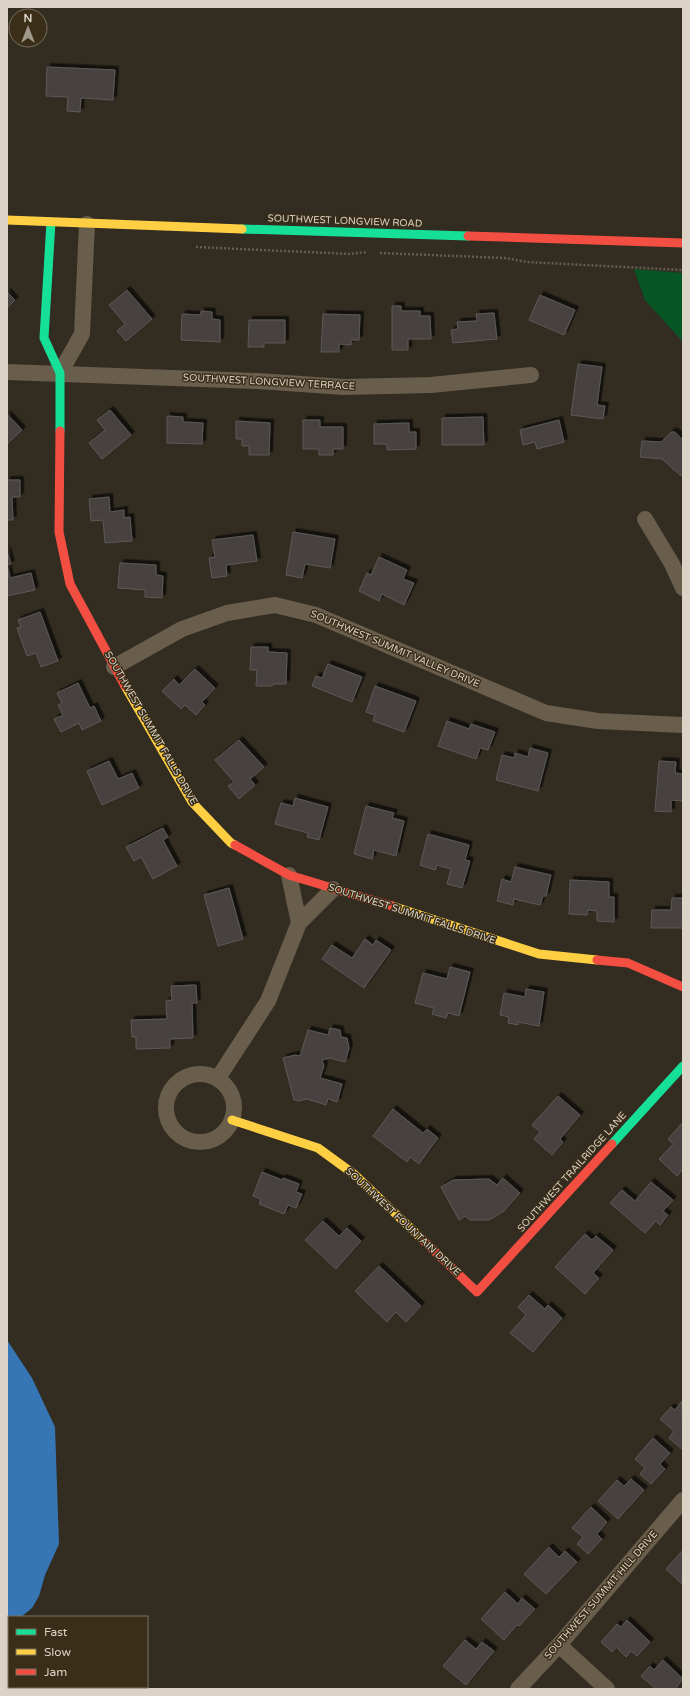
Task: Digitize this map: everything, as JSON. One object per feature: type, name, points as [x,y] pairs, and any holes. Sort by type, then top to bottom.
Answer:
[{"type":"street","name":"SOUTHWEST LONGVIEW ROAD","points":[[7,220],[88,224],[683,243]]},
{"type":"street","name":"SOUTHWEST SUMMIT FALLS DRIVE","points":[[51,222],[44,338],[60,373],[59,532],[70,584],[114,666],[192,802],[231,843],[289,874],[539,954],[628,963],[683,987]]},
{"type":"street","name":"SOUTHWEST SUMMIT FALLS DRIVE","points":[[60,373],[82,334],[88,224]]},
{"type":"street","name":"SOUTHWEST LONGVIEW TERRACE","points":[[7,372],[258,381],[344,387],[431,385],[531,375]]},
{"type":"street","points":[[645,519],[672,564],[683,588]]},
{"type":"street","name":"SOUTHWEST SUMMIT VALLEY DRIVE","points":[[114,666],[182,630],[227,613],[275,605],[316,615],[546,713],[598,721],[683,725]]},
{"type":"street","points":[[289,874],[299,923]]},
{"type":"street","points":[[218,1078],[268,1001],[299,923],[333,889]]},
{"type":"street","name":"SOUTHWEST TRAILRIDGE LANE","points":[[476,1292],[683,1066]]},
{"type":"street","points":[[196,1074],[208,1074],[218,1078],[224,1083],[232,1096],[234,1104],[232,1120],[226,1129],[218,1136],[208,1141],[197,1142],[186,1139],[170,1124],[166,1113],[166,1102],[173,1087],[186,1077],[196,1074]]},
{"type":"street","name":"SOUTHWEST FOUNTAIN DRIVE","points":[[232,1120],[318,1148],[355,1175],[476,1292]]},
{"type":"street","name":"SOUTHWEST SUMMIT HILL DRIVE","points":[[518,1689],[559,1645],[683,1500]]},
{"type":"street","points":[[559,1645],[607,1689]]},
{"type":"path","points":[[190,246],[350,254],[367,252],[505,258],[527,262],[683,270]]},
{"type":"green space","points":[[634,269],[683,273],[683,342],[645,300]]},
{"type":"water","points":[[7,1340],[32,1378],[55,1427],[59,1544],[45,1575],[39,1596],[32,1608],[22,1616],[7,1617]]},
{"type":"building","points":[[47,67],[115,70],[113,100],[81,98],[80,112],[67,111],[68,97],[46,96]]},
{"type":"building","points":[[127,290],[152,319],[126,341],[117,331],[125,324],[109,305]]},
{"type":"building","points":[[7,292],[15,300],[7,308]]},
{"type":"building","points":[[540,295],[575,310],[564,335],[529,320]]},
{"type":"building","points":[[392,306],[401,306],[401,311],[420,311],[420,316],[430,316],[431,339],[408,339],[408,350],[392,350]]},
{"type":"building","points":[[201,311],[212,312],[212,319],[220,320],[220,342],[181,340],[182,314],[201,315]]},
{"type":"building","points":[[494,313],[497,339],[453,343],[451,330],[458,329],[457,322],[477,321],[476,314]]},
{"type":"building","points":[[323,314],[360,315],[359,340],[351,340],[351,345],[339,344],[339,352],[321,352]]},
{"type":"building","points":[[249,320],[285,320],[285,343],[264,343],[264,347],[248,347]]},
{"type":"building","points":[[578,364],[602,367],[597,405],[605,406],[603,419],[571,415]]},
{"type":"building","points":[[110,410],[131,435],[102,459],[89,443],[105,430],[97,420]]},
{"type":"building","points":[[7,414],[22,430],[7,444]]},
{"type":"building","points":[[167,416],[183,417],[183,422],[203,423],[202,444],[167,443]]},
{"type":"building","points":[[483,417],[484,445],[442,445],[442,418]]},
{"type":"building","points":[[303,420],[320,420],[320,427],[343,427],[343,449],[333,449],[333,455],[319,455],[319,449],[303,449]]},
{"type":"building","points":[[559,420],[564,442],[537,449],[535,442],[523,445],[520,430]]},
{"type":"building","points":[[236,421],[270,423],[269,455],[249,455],[249,446],[242,446],[242,439],[236,439]]},
{"type":"building","points":[[409,423],[409,432],[416,432],[416,449],[387,450],[387,444],[374,444],[374,424]]},
{"type":"building","points":[[671,432],[675,432],[683,440],[683,476],[662,459],[640,457],[642,441],[661,442]]},
{"type":"building","points":[[7,480],[20,480],[20,497],[12,497],[13,520],[7,520]]},
{"type":"building","points":[[109,497],[110,512],[124,510],[124,518],[130,517],[132,541],[105,543],[103,520],[91,521],[89,499]]},
{"type":"building","points":[[293,532],[335,539],[330,568],[305,564],[302,578],[286,575]]},
{"type":"building","points":[[253,535],[257,561],[226,565],[227,576],[212,578],[209,558],[215,557],[212,540]]},
{"type":"building","points":[[7,551],[11,564],[7,565]]},
{"type":"building","points":[[379,557],[407,570],[403,579],[414,583],[404,605],[382,594],[379,601],[359,591],[367,573],[371,575]]},
{"type":"building","points":[[120,563],[156,565],[156,575],[163,576],[162,598],[145,597],[145,590],[118,588]]},
{"type":"building","points":[[7,565],[10,578],[31,573],[35,590],[7,596]]},
{"type":"building","points":[[40,612],[58,661],[41,667],[36,653],[27,656],[17,628],[21,627],[18,620]]},
{"type":"building","points":[[251,647],[268,647],[268,652],[287,653],[286,684],[256,686],[257,670],[250,670]]},
{"type":"building","points":[[328,664],[362,677],[352,702],[312,686],[316,676],[322,678]]},
{"type":"building","points":[[195,669],[215,688],[202,702],[205,705],[196,715],[185,705],[181,709],[162,691],[174,679],[179,685]]},
{"type":"building","points":[[78,683],[90,708],[94,706],[101,721],[82,730],[79,723],[61,732],[54,719],[63,715],[58,705],[62,703],[57,693]]},
{"type":"building","points":[[375,686],[416,701],[404,732],[373,721],[375,715],[366,712]]},
{"type":"building","points":[[447,721],[469,729],[471,724],[495,732],[488,750],[480,748],[476,759],[438,746]]},
{"type":"building","points":[[239,740],[264,767],[250,779],[255,785],[239,799],[228,786],[234,782],[215,760]]},
{"type":"building","points":[[530,748],[548,753],[538,791],[496,780],[502,755],[514,758],[515,753],[528,757]]},
{"type":"building","points":[[109,761],[118,779],[132,773],[139,788],[102,805],[87,771]]},
{"type":"building","points":[[659,761],[676,762],[675,773],[683,774],[683,801],[671,800],[671,812],[655,811]]},
{"type":"building","points":[[295,798],[328,807],[319,840],[307,837],[308,833],[275,824],[281,803],[293,806]]},
{"type":"building","points":[[366,806],[394,813],[392,818],[404,821],[396,856],[374,850],[372,859],[354,854]]},
{"type":"building","points":[[163,828],[168,837],[163,840],[177,866],[153,879],[141,857],[134,861],[126,847]]},
{"type":"building","points":[[428,834],[469,845],[465,860],[470,861],[462,888],[447,884],[451,869],[437,865],[435,870],[420,865]]},
{"type":"building","points":[[515,867],[551,875],[546,896],[543,896],[540,905],[514,899],[513,905],[497,901],[502,879],[511,882]]},
{"type":"building","points":[[570,880],[609,882],[609,897],[614,897],[614,922],[597,921],[597,911],[588,910],[587,915],[569,914]]},
{"type":"building","points":[[229,888],[243,939],[218,946],[204,895]]},
{"type":"building","points":[[672,898],[683,898],[683,928],[651,928],[652,910],[671,910]]},
{"type":"building","points":[[365,939],[373,945],[376,940],[391,950],[364,988],[322,959],[332,945],[352,958]]},
{"type":"building","points":[[450,967],[470,972],[459,1016],[448,1013],[446,1018],[432,1014],[434,1008],[415,1003],[423,973],[447,979]]},
{"type":"building","points":[[196,985],[197,1003],[192,1003],[193,1038],[170,1039],[170,1048],[136,1049],[136,1037],[132,1037],[131,1020],[167,1019],[166,1001],[172,1000],[171,986]]},
{"type":"building","points":[[526,989],[544,992],[539,1026],[518,1022],[518,1025],[508,1023],[509,1017],[500,1015],[504,993],[525,997]]},
{"type":"building","points":[[330,1028],[340,1030],[341,1037],[347,1038],[349,1048],[345,1062],[330,1058],[322,1060],[324,1066],[320,1078],[342,1084],[337,1102],[328,1099],[326,1105],[307,1099],[299,1101],[294,1100],[283,1058],[295,1055],[300,1056],[308,1030],[328,1035]]},
{"type":"building","points":[[558,1096],[580,1115],[560,1139],[563,1142],[552,1155],[534,1139],[540,1132],[532,1125]]},
{"type":"building","points":[[393,1109],[423,1133],[427,1129],[438,1138],[419,1164],[410,1157],[407,1162],[373,1136]]},
{"type":"building","points":[[683,1122],[683,1169],[677,1176],[659,1159],[673,1144],[668,1139]]},
{"type":"building","points":[[262,1172],[282,1180],[283,1178],[299,1184],[296,1192],[302,1194],[296,1208],[288,1205],[284,1214],[259,1204],[261,1199],[253,1196]]},
{"type":"building","points":[[503,1178],[520,1193],[504,1211],[489,1220],[470,1220],[465,1216],[459,1220],[441,1187],[453,1180],[489,1179],[497,1185]]},
{"type":"building","points":[[651,1182],[673,1200],[663,1211],[668,1215],[660,1225],[656,1221],[645,1233],[610,1203],[622,1190],[635,1201]]},
{"type":"building","points":[[323,1221],[339,1236],[347,1228],[361,1241],[336,1269],[305,1240]]},
{"type":"building","points":[[585,1234],[592,1240],[596,1236],[613,1250],[593,1273],[599,1278],[585,1294],[555,1267]]},
{"type":"building","points":[[379,1266],[421,1306],[406,1322],[396,1312],[387,1322],[355,1291]]},
{"type":"building","points":[[529,1295],[545,1309],[548,1305],[562,1318],[533,1352],[510,1333],[526,1315],[518,1307]]},
{"type":"building","points":[[682,1401],[682,1449],[669,1438],[674,1431],[660,1419],[671,1407],[675,1410]]},
{"type":"building","points":[[653,1438],[670,1453],[660,1464],[665,1469],[651,1484],[640,1474],[645,1468],[635,1459]]},
{"type":"building","points":[[631,1479],[644,1490],[618,1519],[598,1501],[617,1480],[624,1486]]},
{"type":"building","points":[[591,1507],[607,1522],[597,1534],[602,1539],[588,1554],[577,1544],[583,1537],[572,1528]]},
{"type":"building","points":[[549,1547],[559,1557],[565,1551],[577,1562],[546,1594],[524,1574]]},
{"type":"building","points":[[683,1550],[683,1585],[666,1569]]},
{"type":"building","points":[[505,1592],[518,1604],[522,1598],[535,1609],[519,1626],[517,1625],[504,1640],[481,1619]]},
{"type":"building","points":[[627,1620],[650,1642],[637,1656],[631,1651],[626,1657],[616,1647],[612,1652],[601,1642],[617,1624],[621,1627]]},
{"type":"building","points":[[465,1640],[476,1649],[482,1642],[494,1651],[466,1685],[443,1666]]},
{"type":"building","points":[[663,1660],[683,1679],[675,1689],[656,1689],[641,1676],[650,1666],[654,1670]]},
{"type":"traffic: fast","points":[[51,222],[44,338],[60,373],[60,431]]},
{"type":"traffic: fast","points":[[242,229],[468,236]]},
{"type":"traffic: fast","points":[[612,1144],[683,1066]]},
{"type":"traffic: slow","points":[[7,220],[242,229]]},
{"type":"traffic: slow","points":[[125,686],[192,802],[231,843],[235,845]]},
{"type":"traffic: slow","points":[[392,906],[539,954],[597,960]]},
{"type":"traffic: slow","points":[[232,1120],[318,1148],[355,1175],[423,1240]]},
{"type":"traffic: jam","points":[[468,236],[683,243]]},
{"type":"traffic: jam","points":[[60,431],[59,532],[70,584],[125,686]]},
{"type":"traffic: jam","points":[[235,845],[289,875],[392,906]]},
{"type":"traffic: jam","points":[[597,960],[628,963],[683,987]]},
{"type":"traffic: jam","points":[[423,1240],[477,1292],[612,1144]]}]
